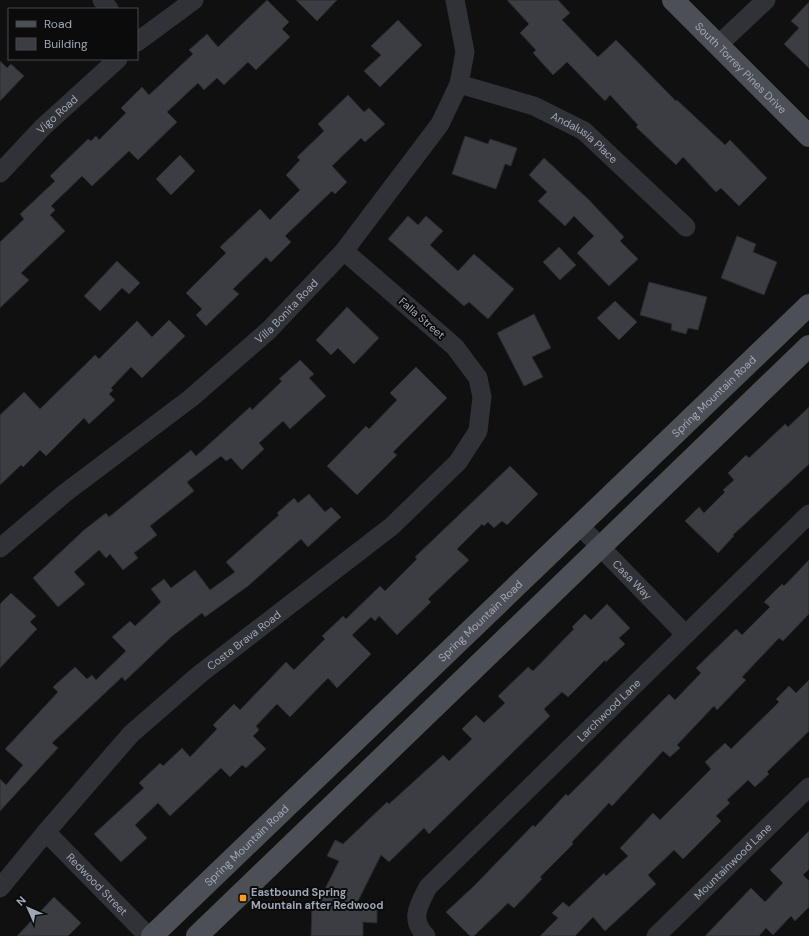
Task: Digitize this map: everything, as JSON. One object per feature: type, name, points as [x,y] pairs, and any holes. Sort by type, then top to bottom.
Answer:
[{"type":"main road","name":"South Torrey Pines Drive","points":[[673,0],[809,136]]},
{"type":"main road","name":"Spring Mountain Road","points":[[152,936],[809,305]]},
{"type":"main road","points":[[197,936],[809,346]]},
{"type":"street","points":[[102,0],[108,8]]},
{"type":"street","points":[[138,41],[194,0]]},
{"type":"street","name":"Villa Bonita Road","points":[[0,548],[65,493],[203,387],[269,330],[344,251],[440,124],[460,84],[465,52],[455,0]]},
{"type":"street","points":[[718,45],[766,0]]},
{"type":"street","name":"Vigo Road","points":[[0,173],[43,127],[117,60]]},
{"type":"street","name":"Andalusia Place","points":[[460,84],[534,106],[584,131],[686,227]]},
{"type":"street","name":"Falla Street","points":[[344,251],[455,347],[478,378],[482,397]]},
{"type":"street","name":"Costa Brava Road","points":[[0,888],[130,734],[200,674],[392,526],[458,462],[478,431],[482,397]]},
{"type":"street","name":"Larchwood Lane","points":[[426,936],[420,930],[416,912],[428,887],[809,514]]},
{"type":"street","name":"Casa Way","points":[[580,526],[686,634]]},
{"type":"street","name":"Mountainwood Lane","points":[[656,936],[809,786]]},
{"type":"street","name":"Redwood Street","points":[[46,832],[148,936]]},
{"type":"building","points":[[267,0],[289,22],[282,29],[290,37],[256,70],[248,62],[224,85],[217,78],[204,90],[198,83],[167,112],[177,122],[138,160],[129,151],[92,186],[82,176],[51,206],[55,210],[50,215],[65,231],[21,273],[29,280],[0,308],[0,242],[24,219],[20,214],[55,181],[50,176],[88,139],[91,141],[96,136],[99,140],[126,113],[121,108],[142,87],[149,95],[193,54],[189,50],[207,34],[218,47]]},
{"type":"building","points":[[296,0],[337,0],[317,21]]},
{"type":"building","points":[[507,0],[558,0],[570,13],[562,20],[598,57],[616,40],[676,101],[677,100],[725,145],[730,140],[767,178],[739,206],[721,188],[716,192],[683,157],[676,165],[636,127],[638,125],[610,95],[605,101],[567,62],[553,75],[533,53],[536,50],[520,33],[529,24]]},
{"type":"building","points":[[809,2],[809,68],[784,44],[799,28],[791,21]]},
{"type":"building","points":[[398,20],[422,45],[380,87],[364,71],[381,55],[371,46]]},
{"type":"building","points":[[0,61],[7,68],[11,64],[24,76],[0,101]]},
{"type":"building","points":[[348,95],[364,112],[369,108],[385,124],[365,142],[361,138],[332,166],[347,182],[335,194],[332,191],[285,236],[291,242],[271,262],[266,257],[233,289],[239,294],[206,326],[196,315],[202,309],[186,293],[226,253],[220,247],[260,209],[270,220],[300,190],[286,175],[300,160],[297,157],[324,131],[318,124]]},
{"type":"building","points":[[465,136],[488,144],[490,139],[517,148],[511,166],[505,164],[496,189],[452,174]]},
{"type":"building","points":[[180,155],[195,171],[171,195],[156,179]]},
{"type":"building","points":[[544,158],[589,200],[624,237],[620,241],[638,259],[609,286],[577,253],[594,236],[574,216],[565,226],[538,201],[547,192],[529,175]]},
{"type":"building","points":[[408,216],[418,225],[426,216],[443,231],[430,245],[458,271],[474,254],[514,289],[488,319],[469,302],[464,306],[388,239]]},
{"type":"building","points":[[737,236],[756,244],[753,252],[777,262],[764,295],[721,278]]},
{"type":"building","points":[[559,247],[576,265],[560,280],[543,262]]},
{"type":"building","points":[[117,261],[140,283],[129,294],[122,288],[100,311],[84,296]]},
{"type":"building","points":[[649,282],[707,297],[698,330],[688,328],[686,334],[671,330],[672,324],[640,315]]},
{"type":"building","points":[[615,301],[637,322],[619,340],[597,318]]},
{"type":"building","points":[[347,307],[379,338],[354,364],[338,348],[331,355],[316,340]]},
{"type":"building","points":[[534,314],[551,348],[532,357],[543,377],[524,386],[497,333]]},
{"type":"building","points":[[169,320],[185,336],[142,378],[131,367],[111,388],[113,390],[109,394],[115,400],[89,424],[84,418],[46,456],[40,450],[23,467],[21,465],[0,485],[0,415],[24,392],[40,409],[95,355],[99,359],[137,321],[152,337]]},
{"type":"building","points":[[300,360],[314,374],[309,378],[326,396],[290,429],[283,421],[259,443],[264,449],[242,470],[231,458],[226,461],[221,456],[187,482],[194,491],[150,526],[157,535],[134,553],[138,558],[123,570],[110,554],[106,558],[99,550],[74,572],[85,584],[58,607],[33,578],[84,530],[106,513],[109,517],[191,450],[196,456],[250,407],[252,410],[282,381],[279,379]]},
{"type":"building","points":[[416,367],[447,398],[393,452],[397,455],[357,495],[327,466],[366,426],[369,429],[397,400],[390,393]]},
{"type":"building","points":[[809,407],[809,464],[733,535],[734,536],[718,553],[685,521],[699,507],[704,513],[725,492],[723,490],[734,480],[728,473],[746,455],[749,458],[785,424],[788,427]]},
{"type":"building","points":[[510,466],[538,494],[507,525],[502,521],[494,528],[488,522],[484,526],[482,524],[457,549],[469,560],[428,599],[431,602],[397,635],[379,616],[375,621],[371,617],[352,635],[371,654],[337,688],[328,678],[290,717],[277,704],[256,726],[259,730],[253,736],[266,749],[246,768],[242,765],[230,777],[221,768],[170,816],[158,803],[135,825],[147,838],[121,862],[94,834],[144,788],[139,783],[160,763],[163,766],[182,748],[190,757],[217,729],[213,725],[234,704],[240,710],[286,662],[294,670],[325,639],[322,636],[343,616],[346,619],[380,586],[385,591],[417,559],[415,557]]},
{"type":"building","points":[[309,494],[325,512],[331,507],[341,517],[308,547],[301,539],[248,586],[205,617],[202,613],[171,637],[125,681],[122,677],[52,743],[58,748],[0,811],[0,779],[6,785],[23,765],[5,749],[58,692],[53,687],[75,667],[87,679],[92,675],[96,680],[126,651],[112,637],[130,621],[135,626],[161,602],[151,589],[164,579],[171,588],[195,570],[210,590],[235,572],[226,562],[279,515],[277,513],[294,498],[298,503]]},
{"type":"building","points":[[809,560],[809,614],[783,641],[779,638],[742,677],[746,680],[717,710],[714,706],[677,745],[680,748],[670,757],[663,751],[612,806],[609,803],[572,842],[573,844],[540,877],[542,879],[514,908],[508,903],[474,936],[470,936],[446,912],[474,886],[533,825],[535,827],[566,794],[568,796],[669,694],[675,700],[701,673],[696,668],[736,629],[742,635],[770,607],[764,602],[782,584],[784,586]]},
{"type":"building","points":[[11,593],[36,616],[30,622],[37,629],[0,668],[0,604]]},
{"type":"building","points":[[607,604],[630,628],[619,638],[625,644],[606,662],[605,660],[568,697],[562,692],[544,709],[550,716],[429,834],[424,828],[389,862],[381,855],[357,903],[377,904],[377,923],[363,922],[363,936],[311,936],[312,903],[318,903],[339,861],[327,856],[335,840],[343,844],[387,802],[389,804],[443,755],[449,761],[472,739],[462,729],[476,715],[484,723],[505,703],[498,696],[528,667],[533,671],[574,629],[572,627],[585,614],[591,620]]},
{"type":"building","points":[[809,680],[809,731],[767,772],[769,774],[755,787],[748,780],[727,800],[730,803],[716,816],[721,821],[683,859],[674,850],[648,875],[656,884],[605,931],[593,917],[575,936],[540,936],[558,918],[552,913],[563,902],[569,907],[604,873],[606,876],[628,856],[620,848],[653,813],[660,820],[711,769],[705,762],[725,743],[731,749],[779,702],[776,699],[789,686],[796,693]]},
{"type":"building","points":[[809,831],[809,869],[803,875],[809,881],[809,907],[795,921],[791,916],[773,935],[766,928],[759,936],[705,936],[751,888],[765,902],[783,883],[770,870]]},
{"type":"building","points":[[54,897],[81,923],[68,936],[17,936]]},
{"type":"place","name":"Eastbound Spring Mountain after Redwood","points":[[243,898]]}]
